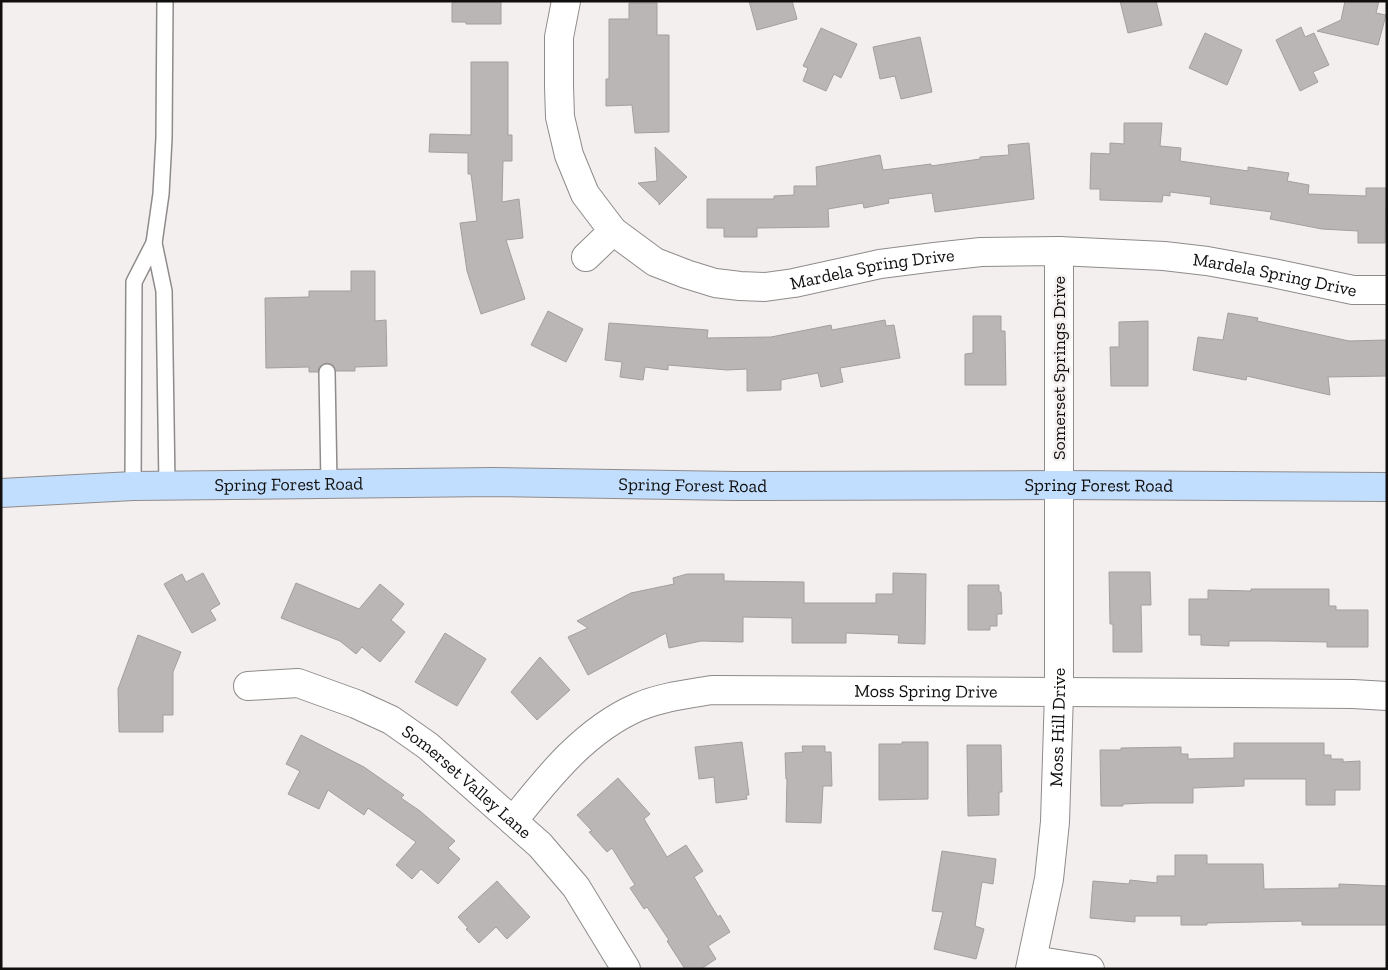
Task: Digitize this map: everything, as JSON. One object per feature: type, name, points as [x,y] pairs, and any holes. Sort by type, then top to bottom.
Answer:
[{"type":"main road","name":"Spring Forest Road","points":[[1,493],[167,485],[494,482],[735,486],[1387,487]]},
{"type":"street","name":"Mardela Spring Drive","points":[[566,1],[559,37],[560,117],[569,154],[585,194],[613,231],[655,262],[686,274],[715,283],[765,287],[794,283],[880,264],[935,257],[981,252],[1059,251],[1164,256],[1206,261],[1273,273],[1353,290],[1387,290]]},
{"type":"street","points":[[586,257],[613,231]]},
{"type":"street","name":"Somerset Springs Drive","points":[[1059,251],[1059,485]]},
{"type":"street","name":"Moss Hill Drive","points":[[1032,964],[1050,878],[1055,822],[1059,693],[1059,485]]},
{"type":"street","name":"Somerset Valley Lane","points":[[248,686],[298,683],[356,704],[390,720],[428,746],[540,845],[576,887],[626,969]]},
{"type":"street","name":"Moss Spring Drive","points":[[513,821],[572,752],[605,725],[639,706],[712,690],[1344,694],[1387,696]]},
{"type":"street","points":[[1032,964],[1090,969]]},
{"type":"lane","points":[[133,486],[134,282],[154,243],[161,194],[164,138],[165,1]]},
{"type":"lane","points":[[154,243],[164,291],[167,485]]},
{"type":"lane","points":[[327,372],[329,484]]},
{"type":"building","points":[[458,1],[501,1],[501,24],[452,22],[452,3]]},
{"type":"building","points":[[749,1],[792,1],[797,19],[757,30]]},
{"type":"building","points":[[1120,1],[1156,1],[1162,25],[1128,33]]},
{"type":"building","points":[[1345,1],[1379,1],[1376,13],[1386,15],[1378,45],[1317,31],[1341,20]]},
{"type":"building","points":[[629,3],[657,3],[657,35],[669,35],[669,132],[635,133],[632,105],[606,106],[606,79],[609,79],[609,19],[629,19]]},
{"type":"building","points":[[1301,27],[1305,37],[1314,33],[1329,65],[1313,72],[1318,82],[1300,91],[1276,40]]},
{"type":"building","points":[[821,28],[857,44],[841,78],[834,74],[826,91],[803,81],[808,68],[803,66]]},
{"type":"building","points":[[1205,33],[1242,50],[1227,85],[1189,68]]},
{"type":"building","points":[[920,37],[932,92],[901,99],[895,76],[880,79],[873,47]]},
{"type":"building","points":[[471,62],[508,62],[508,135],[512,135],[512,161],[503,161],[502,202],[519,199],[523,238],[506,240],[525,299],[481,314],[467,271],[460,223],[477,221],[471,174],[468,174],[468,153],[429,152],[430,134],[471,135]]},
{"type":"building","points":[[1124,123],[1162,123],[1160,146],[1181,148],[1180,161],[1248,171],[1248,167],[1289,173],[1287,181],[1309,185],[1308,194],[1366,196],[1366,188],[1386,188],[1385,243],[1358,243],[1358,231],[1322,229],[1270,219],[1272,212],[1210,204],[1211,197],[1170,192],[1170,196],[1163,195],[1162,202],[1100,200],[1100,189],[1090,189],[1091,153],[1110,154],[1110,143],[1124,144]]},
{"type":"building","points":[[1029,143],[1034,199],[935,212],[932,193],[888,199],[889,203],[864,208],[863,203],[828,209],[829,227],[757,228],[757,237],[724,237],[724,228],[707,228],[707,199],[774,199],[774,196],[794,195],[794,186],[817,186],[816,167],[880,155],[883,170],[931,164],[931,166],[980,159],[980,157],[1009,155],[1008,145]]},
{"type":"building","points":[[655,147],[687,177],[659,205],[638,183],[657,181]]},
{"type":"building","points":[[351,271],[375,271],[375,321],[386,320],[387,366],[355,367],[355,371],[336,371],[332,364],[326,363],[319,367],[318,372],[309,372],[309,367],[266,368],[265,298],[309,297],[309,291],[351,291]]},
{"type":"building","points":[[548,311],[583,329],[566,362],[531,345]]},
{"type":"building","points":[[1228,313],[1258,318],[1257,321],[1349,341],[1387,340],[1387,376],[1328,377],[1330,395],[1247,376],[1246,380],[1193,370],[1198,337],[1223,340]]},
{"type":"building","points":[[973,316],[1001,316],[1001,331],[1005,331],[1006,385],[965,385],[965,354],[973,353]]},
{"type":"building","points":[[885,320],[886,326],[894,325],[900,358],[840,368],[843,382],[821,387],[818,373],[781,380],[781,390],[747,391],[747,369],[727,370],[668,365],[668,370],[645,367],[643,380],[620,377],[622,362],[605,360],[609,323],[708,330],[707,338],[771,337],[831,325],[832,330]]},
{"type":"building","points":[[1148,321],[1148,386],[1111,386],[1110,347],[1119,347],[1119,322]]},
{"type":"building","points":[[1109,572],[1150,572],[1151,605],[1141,605],[1142,652],[1113,652],[1113,624],[1110,624]]},
{"type":"building","points":[[203,573],[220,604],[210,610],[216,620],[192,633],[164,584],[182,574],[186,582]]},
{"type":"building","points":[[893,573],[926,574],[925,644],[898,643],[899,635],[846,633],[846,643],[792,643],[792,618],[743,617],[743,642],[701,641],[669,648],[666,633],[588,675],[568,637],[588,628],[577,621],[631,593],[674,584],[673,578],[687,574],[724,574],[724,581],[804,582],[804,603],[876,603],[876,594],[893,594]]},
{"type":"building","points":[[296,583],[359,609],[380,584],[404,604],[391,620],[405,632],[380,662],[362,647],[356,654],[340,641],[281,618]]},
{"type":"building","points":[[968,585],[999,585],[1002,614],[997,614],[997,626],[990,626],[990,630],[968,630]]},
{"type":"building","points":[[1251,589],[1329,589],[1329,606],[1336,606],[1336,610],[1368,610],[1368,647],[1327,647],[1327,642],[1269,641],[1229,641],[1229,646],[1201,645],[1201,635],[1189,635],[1189,599],[1208,599],[1208,590],[1251,591]]},
{"type":"building","points":[[445,633],[486,659],[457,706],[415,682]]},
{"type":"building","points":[[138,635],[181,652],[173,672],[173,715],[163,715],[163,732],[119,732],[118,689]]},
{"type":"building","points":[[540,657],[570,690],[537,720],[511,692]]},
{"type":"building","points":[[301,735],[364,767],[404,795],[401,798],[420,811],[455,841],[448,848],[460,859],[438,884],[421,869],[412,879],[396,865],[416,842],[368,808],[364,815],[328,790],[319,809],[288,794],[300,771],[286,764]]},
{"type":"building","points":[[742,742],[749,795],[746,795],[747,799],[716,803],[714,777],[699,779],[695,747]]},
{"type":"building","points":[[902,742],[928,742],[928,799],[879,800],[879,744],[902,744]]},
{"type":"building","points":[[1234,743],[1324,743],[1324,755],[1331,755],[1331,759],[1343,759],[1343,762],[1360,761],[1360,790],[1335,790],[1335,805],[1306,805],[1306,779],[1244,779],[1244,786],[1193,788],[1193,803],[1101,806],[1100,750],[1181,747],[1181,754],[1188,754],[1188,759],[1234,758]]},
{"type":"building","points":[[967,745],[1001,745],[1002,792],[999,792],[999,815],[968,816]]},
{"type":"building","points":[[802,746],[825,746],[825,752],[831,752],[832,786],[823,786],[821,823],[786,822],[787,779],[785,753],[803,752]]},
{"type":"building","points":[[618,778],[650,814],[644,819],[667,857],[686,845],[703,871],[694,877],[718,917],[720,915],[730,932],[708,946],[716,959],[701,969],[685,969],[667,941],[669,940],[647,907],[644,909],[630,888],[635,885],[612,848],[607,852],[589,832],[592,831],[577,815]]},
{"type":"building","points":[[942,851],[996,859],[993,884],[982,882],[975,926],[984,929],[976,959],[934,949],[943,912],[932,911]]},
{"type":"building","points":[[1175,855],[1207,855],[1207,864],[1263,864],[1264,889],[1339,888],[1339,884],[1387,886],[1387,925],[1302,925],[1302,921],[1181,925],[1181,916],[1135,916],[1135,922],[1090,918],[1093,881],[1129,884],[1130,880],[1157,883],[1157,876],[1175,876]]},
{"type":"building","points":[[497,881],[530,917],[507,939],[496,927],[479,943],[458,917]]}]
